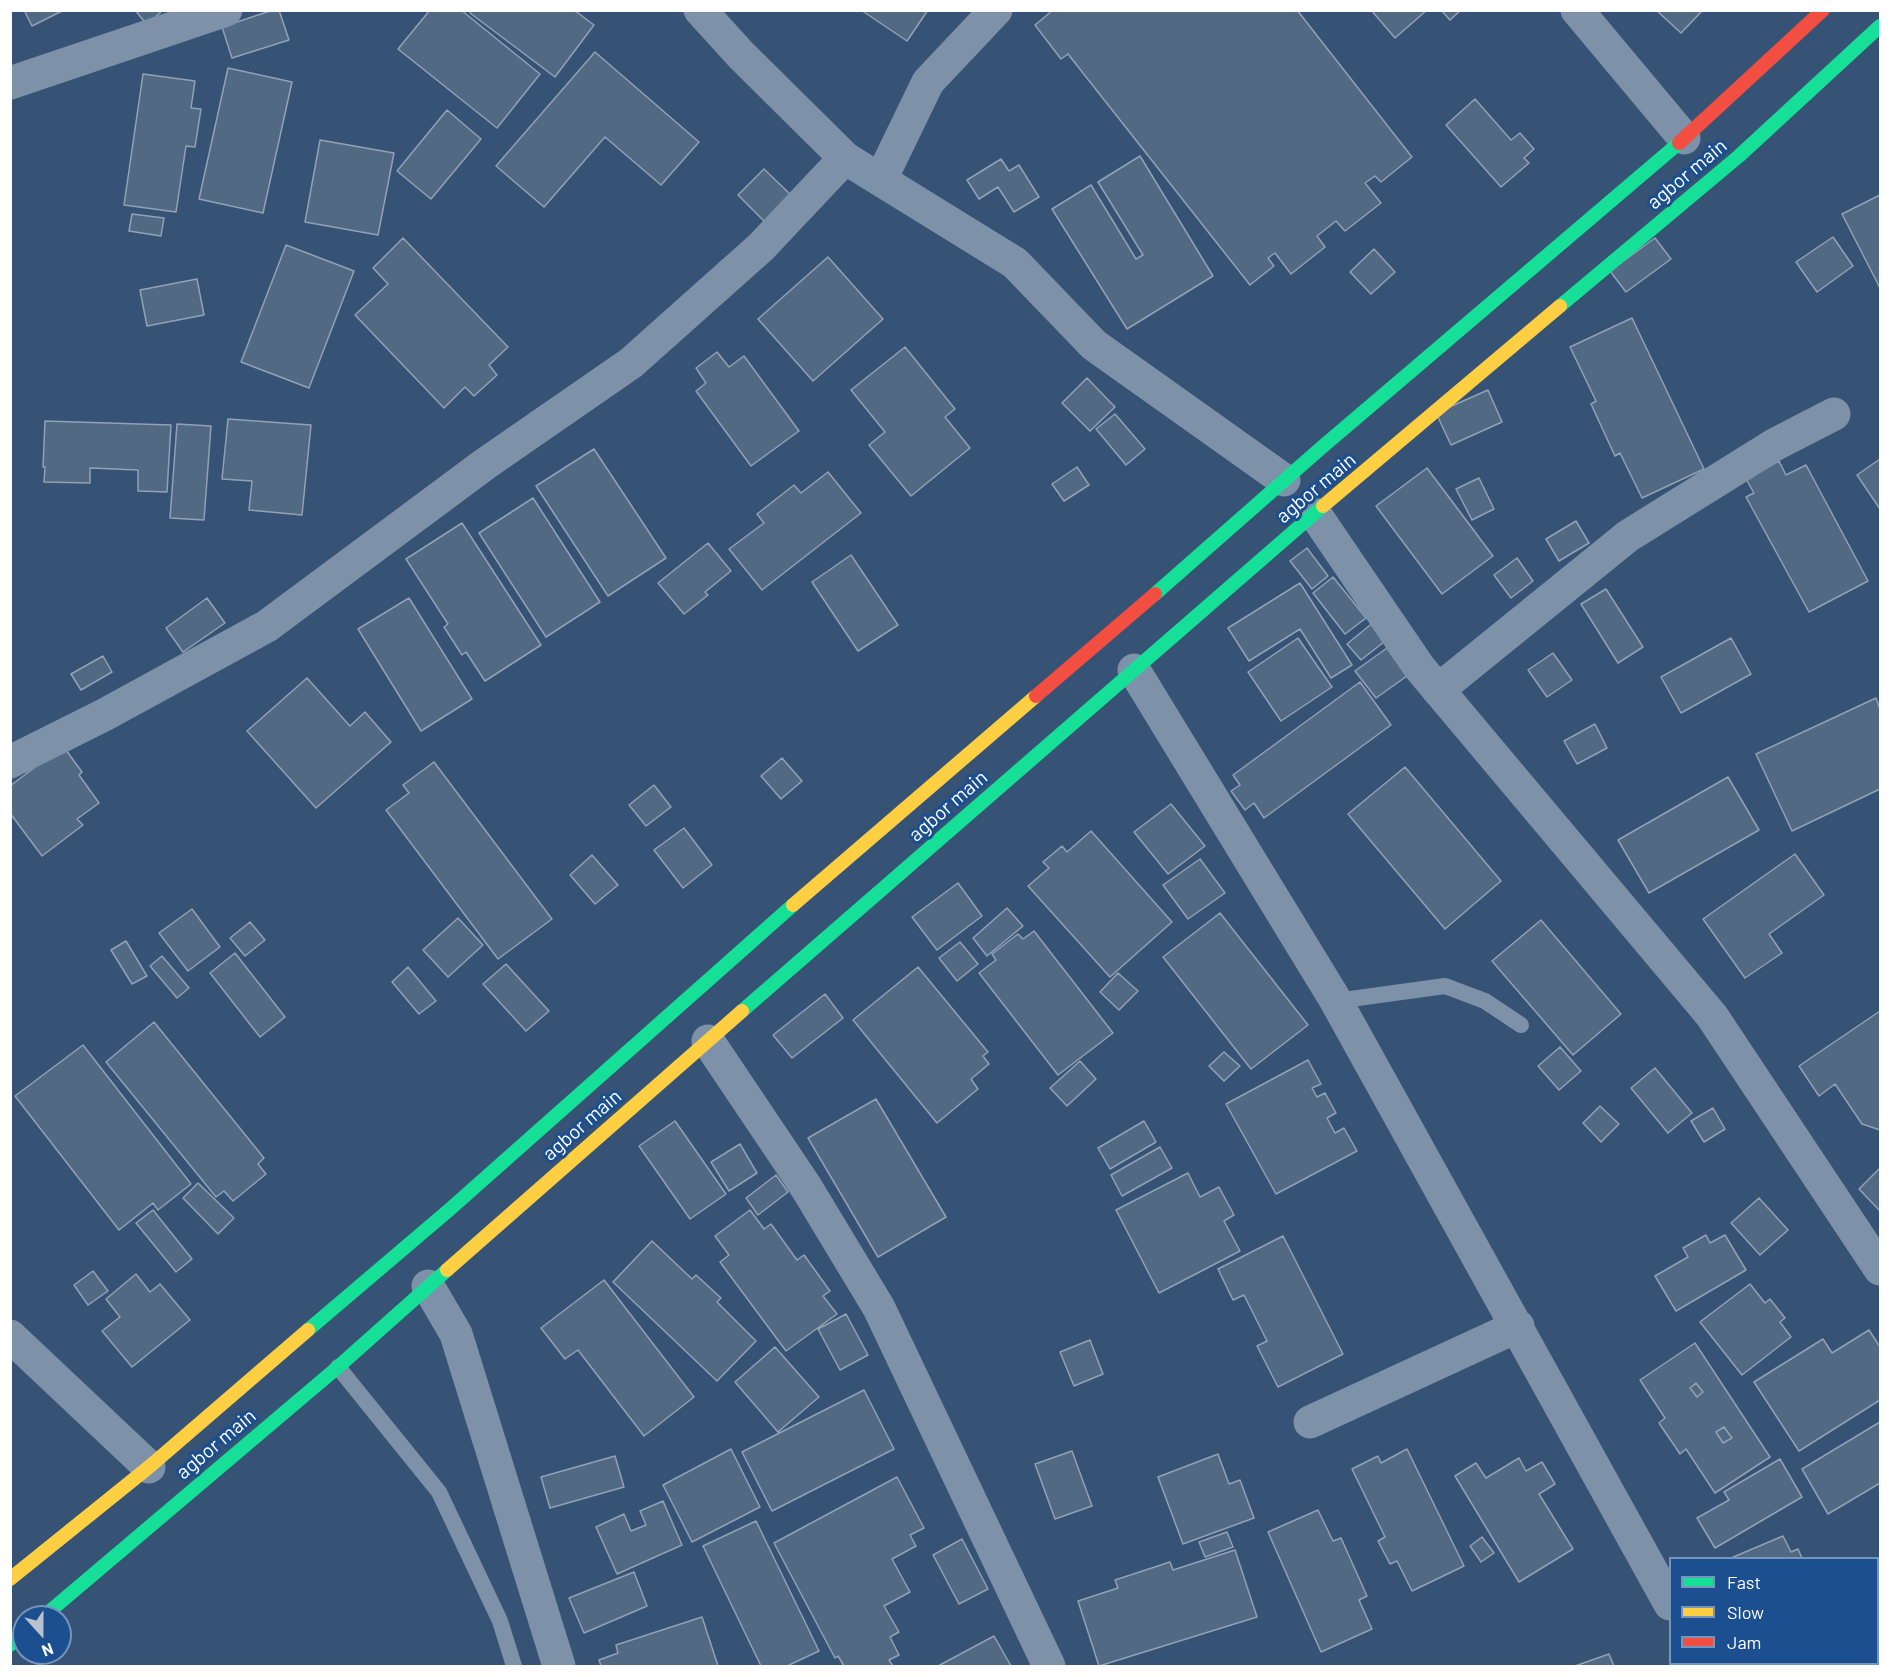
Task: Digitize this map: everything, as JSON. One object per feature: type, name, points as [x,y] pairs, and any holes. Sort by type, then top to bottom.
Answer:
[{"type":"main road","name":"agbor main","points":[[10,1579],[149,1467],[450,1210],[719,969],[955,773],[1284,480],[1684,138],[1823,10]]},
{"type":"main road","name":"agbor main","points":[[57,1605],[339,1367],[708,1041],[1315,514],[1739,156],[1881,26]]},
{"type":"main road","points":[[972,790],[979,805]]},
{"type":"street","points":[[10,83],[226,10]]},
{"type":"street","points":[[700,10],[741,55],[845,158],[1015,263],[1094,345],[1284,480]]},
{"type":"street","points":[[881,180],[928,82],[996,10]]},
{"type":"street","points":[[1577,10],[1684,138]]},
{"type":"street","points":[[10,762],[104,715],[267,626],[484,464],[631,363],[761,247],[845,158]]},
{"type":"street","points":[[1438,690],[1628,536],[1774,445],[1834,414]]},
{"type":"street","points":[[1315,514],[1419,667],[1712,1016],[1881,1269]]},
{"type":"street","points":[[1134,670],[1336,1001],[1669,1600]]},
{"type":"street","points":[[708,1041],[806,1187],[879,1308],[1049,1666]]},
{"type":"street","points":[[428,1286],[456,1334],[560,1666]]},
{"type":"street","points":[[1310,1422],[1518,1326]]},
{"type":"street","points":[[10,1336],[149,1467]]},
{"type":"lane","points":[[1336,1001],[1445,986],[1485,1001],[1521,1025]]},
{"type":"lane","points":[[339,1367],[439,1492],[500,1621],[514,1666]]},
{"type":"building","points":[[24,10],[64,10],[32,26]]},
{"type":"building","points":[[135,10],[163,10],[147,25]]},
{"type":"building","points":[[279,10],[289,40],[232,58],[222,27]]},
{"type":"building","points":[[430,10],[461,10],[540,74],[497,128],[398,49]]},
{"type":"building","points":[[472,10],[574,10],[594,25],[555,77],[470,13]]},
{"type":"building","points":[[861,10],[928,10],[907,41]]},
{"type":"building","points":[[1053,10],[1297,10],[1412,157],[1381,182],[1375,176],[1365,183],[1381,203],[1345,231],[1336,221],[1317,236],[1325,247],[1291,274],[1275,253],[1268,258],[1274,266],[1250,285],[1068,54],[1061,59],[1035,25]]},
{"type":"building","points":[[1371,10],[1427,10],[1395,38]]},
{"type":"building","points":[[1441,10],[1461,10],[1450,20]]},
{"type":"building","points":[[1656,10],[1703,10],[1681,33]]},
{"type":"building","points":[[595,52],[699,142],[661,185],[605,137],[544,207],[496,166]]},
{"type":"building","points":[[228,68],[292,82],[263,213],[199,199]]},
{"type":"building","points":[[143,74],[195,81],[191,108],[201,109],[195,147],[186,146],[176,212],[124,205]]},
{"type":"building","points":[[1475,99],[1511,140],[1520,133],[1534,149],[1524,158],[1529,163],[1501,187],[1446,125]]},
{"type":"building","points":[[447,110],[481,139],[431,199],[397,171]]},
{"type":"building","points":[[320,140],[394,153],[378,235],[305,222]]},
{"type":"building","points":[[1140,156],[1213,276],[1127,329],[1052,209],[1091,185],[1136,259],[1143,255],[1098,182]]},
{"type":"building","points":[[1001,159],[1009,171],[1019,165],[1039,197],[1014,212],[998,187],[979,199],[967,180]]},
{"type":"building","points":[[764,169],[792,196],[765,222],[738,195]]},
{"type":"building","points":[[1880,195],[1880,288],[1842,214]]},
{"type":"building","points":[[132,214],[164,218],[161,236],[129,231]]},
{"type":"building","points":[[1833,237],[1853,266],[1817,292],[1796,262]]},
{"type":"building","points":[[403,238],[508,347],[489,365],[497,375],[474,396],[465,387],[444,408],[355,315],[388,284],[373,268]]},
{"type":"building","points":[[1655,238],[1671,259],[1626,292],[1610,271]]},
{"type":"building","points":[[286,245],[354,271],[309,388],[241,362]]},
{"type":"building","points":[[1374,249],[1395,272],[1371,294],[1350,272]]},
{"type":"building","points":[[828,257],[883,319],[813,381],[758,319]]},
{"type":"building","points":[[197,279],[204,315],[147,326],[140,290]]},
{"type":"building","points":[[1632,318],[1704,469],[1642,498],[1620,453],[1615,456],[1591,404],[1596,401],[1570,347]]},
{"type":"building","points":[[905,347],[955,409],[945,417],[970,448],[911,496],[869,445],[885,432],[851,390]]},
{"type":"building","points":[[717,352],[729,367],[744,356],[799,431],[751,466],[696,391],[706,383],[696,368]]},
{"type":"building","points":[[1087,378],[1115,407],[1090,431],[1062,403]]},
{"type":"building","points":[[1488,390],[1502,422],[1451,445],[1436,413]]},
{"type":"building","points":[[1115,414],[1145,449],[1126,465],[1096,429]]},
{"type":"building","points":[[228,419],[311,425],[302,515],[249,510],[252,481],[222,479]]},
{"type":"building","points":[[45,421],[171,425],[167,492],[138,491],[138,470],[90,468],[90,483],[44,482]]},
{"type":"building","points":[[177,424],[211,426],[204,520],[170,518]]},
{"type":"building","points":[[594,449],[666,558],[608,596],[536,486]]},
{"type":"building","points":[[1880,459],[1880,509],[1857,475]]},
{"type":"building","points":[[1779,461],[1786,475],[1806,465],[1868,581],[1809,612],[1746,497],[1754,493],[1746,479]]},
{"type":"building","points":[[1077,467],[1089,485],[1064,501],[1052,484]]},
{"type":"building","points":[[1427,468],[1493,556],[1442,594],[1376,506]]},
{"type":"building","points":[[828,472],[861,513],[762,590],[729,549],[764,523],[757,514],[794,485],[801,493]]},
{"type":"building","points":[[1479,478],[1494,509],[1472,520],[1456,489]]},
{"type":"building","points":[[533,498],[600,602],[546,637],[479,533]]},
{"type":"building","points":[[1576,521],[1589,543],[1559,561],[1546,539]]},
{"type":"building","points":[[462,523],[541,645],[485,681],[466,652],[462,655],[444,627],[448,624],[406,559]]},
{"type":"building","points":[[708,543],[731,571],[705,592],[708,595],[684,614],[658,583]]},
{"type":"building","points":[[1307,548],[1328,576],[1312,589],[1290,561]]},
{"type":"building","points":[[851,555],[898,625],[858,651],[812,582]]},
{"type":"building","points":[[1517,558],[1533,581],[1511,598],[1494,575]]},
{"type":"building","points":[[1333,577],[1366,618],[1345,634],[1313,593]]},
{"type":"building","points":[[1300,583],[1352,665],[1331,678],[1300,629],[1249,661],[1228,628]]},
{"type":"building","points":[[1606,589],[1643,647],[1618,663],[1581,604]]},
{"type":"building","points":[[207,598],[225,623],[183,652],[166,628]]},
{"type":"building","points":[[409,598],[472,699],[421,731],[358,629]]},
{"type":"building","points":[[1375,621],[1389,638],[1361,660],[1347,644]]},
{"type":"building","points":[[1298,638],[1332,687],[1281,721],[1248,672]]},
{"type":"building","points":[[1731,638],[1751,674],[1681,713],[1661,677]]},
{"type":"building","points":[[1387,648],[1407,676],[1376,698],[1355,671]]},
{"type":"building","points":[[1553,653],[1572,680],[1547,697],[1528,670]]},
{"type":"building","points":[[103,656],[112,672],[81,690],[71,674]]},
{"type":"building","points":[[307,678],[350,726],[365,712],[391,742],[316,808],[247,731]]},
{"type":"building","points":[[1360,682],[1391,725],[1264,818],[1254,803],[1245,810],[1231,791],[1240,785],[1233,775]]},
{"type":"building","points":[[1876,698],[1880,709],[1880,789],[1792,831],[1756,754]]},
{"type":"building","points":[[1595,724],[1607,748],[1577,764],[1564,741]]},
{"type":"building","points":[[63,746],[82,772],[79,775],[99,803],[77,819],[83,825],[42,856],[10,813],[10,786]]},
{"type":"building","points":[[782,758],[802,781],[781,799],[761,776]]},
{"type":"building","points":[[434,762],[552,919],[498,959],[386,810],[409,793],[403,785]]},
{"type":"building","points":[[1405,767],[1501,881],[1445,929],[1348,814]]},
{"type":"building","points":[[1728,777],[1759,830],[1649,893],[1618,840]]},
{"type":"building","points":[[654,785],[671,807],[646,826],[629,805]]},
{"type":"building","points":[[1171,804],[1205,846],[1168,874],[1134,832]]},
{"type":"building","points":[[684,828],[712,865],[683,888],[654,850]]},
{"type":"building","points":[[1091,831],[1172,922],[1110,977],[1028,886],[1049,868],[1043,862],[1062,846],[1067,852]]},
{"type":"building","points":[[1795,854],[1824,895],[1769,934],[1782,953],[1745,978],[1703,919]]},
{"type":"building","points":[[592,855],[618,885],[595,904],[570,875]]},
{"type":"building","points":[[1200,859],[1225,893],[1188,919],[1163,885]]},
{"type":"building","points":[[958,883],[982,916],[937,950],[912,917]]},
{"type":"building","points":[[1007,908],[1023,926],[987,956],[973,938]]},
{"type":"building","points":[[192,909],[220,947],[188,971],[159,933]]},
{"type":"building","points":[[1220,913],[1308,1025],[1251,1069],[1163,957]]},
{"type":"building","points":[[458,918],[483,945],[448,977],[423,950]]},
{"type":"building","points":[[1541,920],[1621,1014],[1573,1055],[1492,961]]},
{"type":"building","points":[[250,922],[265,940],[245,956],[230,938]]},
{"type":"building","points":[[1034,931],[1113,1033],[1058,1075],[979,973],[996,960],[992,954],[1018,934],[1023,939]]},
{"type":"building","points":[[126,941],[147,976],[132,984],[111,950]]},
{"type":"building","points":[[960,942],[978,964],[957,981],[939,958]]},
{"type":"building","points":[[235,953],[285,1017],[260,1037],[210,973]]},
{"type":"building","points":[[162,956],[189,988],[177,998],[150,966]]},
{"type":"building","points":[[506,964],[549,1011],[526,1031],[483,984]]},
{"type":"building","points":[[408,967],[436,1001],[419,1014],[392,982]]},
{"type":"building","points":[[918,967],[988,1052],[983,1056],[989,1064],[971,1079],[978,1089],[937,1123],[853,1020]]},
{"type":"building","points":[[1118,973],[1138,991],[1119,1010],[1100,992]]},
{"type":"building","points":[[825,994],[843,1018],[792,1058],[773,1035]]},
{"type":"building","points":[[1880,1011],[1880,1130],[1862,1124],[1835,1084],[1819,1096],[1799,1066]]},
{"type":"building","points":[[154,1022],[264,1158],[258,1164],[266,1174],[233,1201],[224,1191],[216,1197],[106,1062]]},
{"type":"building","points":[[83,1045],[191,1184],[158,1210],[153,1203],[119,1230],[15,1096]]},
{"type":"building","points":[[1560,1047],[1581,1071],[1559,1090],[1538,1066]]},
{"type":"building","points":[[1224,1052],[1240,1066],[1224,1081],[1209,1066]]},
{"type":"building","points":[[1308,1060],[1321,1084],[1312,1088],[1317,1097],[1325,1093],[1336,1113],[1327,1118],[1335,1133],[1344,1128],[1357,1151],[1276,1194],[1226,1104]]},
{"type":"building","points":[[1080,1061],[1096,1079],[1067,1106],[1050,1088]]},
{"type":"building","points":[[1655,1068],[1692,1113],[1668,1133],[1631,1088]]},
{"type":"building","points":[[876,1099],[946,1217],[878,1257],[808,1138]]},
{"type":"building","points":[[1600,1106],[1619,1124],[1601,1142],[1583,1123]]},
{"type":"building","points":[[1713,1108],[1725,1129],[1704,1142],[1691,1121]]},
{"type":"building","points":[[675,1121],[726,1194],[690,1219],[639,1146]]},
{"type":"building","points":[[1144,1121],[1156,1142],[1110,1169],[1098,1148]]},
{"type":"building","points":[[740,1144],[757,1173],[729,1191],[711,1162]]},
{"type":"building","points":[[1160,1147],[1172,1168],[1122,1196],[1111,1175]]},
{"type":"building","points":[[1880,1168],[1880,1211],[1859,1189]]},
{"type":"building","points":[[1188,1173],[1200,1197],[1219,1187],[1234,1215],[1224,1221],[1240,1251],[1159,1293],[1116,1210]]},
{"type":"building","points":[[776,1175],[788,1192],[758,1215],[746,1198]]},
{"type":"building","points":[[198,1183],[234,1218],[218,1234],[183,1198]]},
{"type":"building","points":[[1759,1198],[1788,1230],[1760,1255],[1731,1223]]},
{"type":"building","points":[[153,1210],[192,1259],[176,1272],[136,1223]]},
{"type":"building","points":[[750,1210],[764,1229],[771,1224],[797,1260],[804,1255],[830,1291],[823,1296],[837,1314],[786,1351],[720,1262],[729,1255],[715,1236]]},
{"type":"building","points":[[1706,1235],[1710,1243],[1725,1235],[1746,1270],[1676,1311],[1655,1276],[1688,1257],[1683,1248]]},
{"type":"building","points":[[1283,1236],[1343,1354],[1278,1387],[1257,1346],[1267,1341],[1244,1295],[1233,1300],[1218,1269]]},
{"type":"building","points":[[652,1241],[692,1279],[696,1275],[721,1298],[717,1302],[756,1341],[717,1381],[613,1282]]},
{"type":"building","points":[[93,1271],[108,1291],[88,1305],[74,1285]]},
{"type":"building","points":[[136,1274],[150,1292],[160,1284],[190,1320],[132,1367],[102,1331],[120,1317],[106,1299]]},
{"type":"building","points":[[604,1280],[694,1397],[644,1436],[578,1350],[565,1359],[541,1328]]},
{"type":"building","points":[[1750,1284],[1765,1303],[1770,1299],[1785,1318],[1780,1322],[1791,1337],[1742,1375],[1700,1322]]},
{"type":"building","points":[[846,1314],[868,1355],[840,1370],[818,1329]]},
{"type":"building","points":[[1869,1330],[1880,1347],[1880,1400],[1799,1451],[1754,1382],[1823,1339],[1832,1353]]},
{"type":"building","points":[[1090,1340],[1103,1374],[1074,1386],[1060,1352]]},
{"type":"building","points":[[1695,1343],[1770,1457],[1715,1493],[1686,1449],[1680,1454],[1659,1423],[1665,1418],[1640,1380]],"holes":[[[1696,1383],[1703,1392],[1697,1397],[1690,1388]],[[1724,1427],[1732,1438],[1723,1443],[1716,1432]]]},
{"type":"building","points":[[775,1347],[819,1397],[778,1432],[735,1382]]},
{"type":"building","points":[[1696,1383],[1703,1392],[1697,1397],[1690,1388]]},
{"type":"building","points":[[864,1390],[894,1449],[772,1511],[742,1452]]},
{"type":"building","points":[[1880,1422],[1880,1483],[1828,1514],[1802,1469]]},
{"type":"building","points":[[1724,1427],[1732,1438],[1723,1443],[1716,1432]]},
{"type":"building","points":[[731,1449],[760,1507],[692,1542],[663,1485]]},
{"type":"building","points":[[1407,1449],[1464,1566],[1412,1591],[1397,1561],[1390,1564],[1378,1541],[1385,1537],[1352,1469],[1378,1456],[1381,1463]]},
{"type":"building","points":[[1072,1451],[1092,1506],[1055,1519],[1035,1464]]},
{"type":"building","points":[[1218,1454],[1229,1484],[1240,1480],[1254,1518],[1183,1544],[1158,1477]]},
{"type":"building","points":[[615,1456],[624,1487],[550,1508],[541,1477]]},
{"type":"building","points":[[1519,1458],[1526,1471],[1542,1462],[1555,1484],[1539,1494],[1573,1549],[1519,1582],[1455,1476],[1476,1463],[1486,1478]]},
{"type":"building","points":[[1780,1459],[1802,1497],[1715,1548],[1697,1518],[1729,1500],[1724,1492]]},
{"type":"building","points":[[897,1477],[924,1528],[910,1535],[916,1546],[892,1559],[910,1592],[884,1606],[899,1632],[890,1637],[899,1655],[889,1660],[893,1666],[844,1666],[838,1656],[835,1658],[774,1543]]},
{"type":"building","points":[[663,1501],[682,1545],[617,1574],[596,1527],[624,1514],[631,1531],[646,1525],[640,1511]]},
{"type":"building","points":[[1318,1510],[1333,1541],[1341,1538],[1367,1596],[1359,1600],[1372,1629],[1321,1652],[1268,1532]]},
{"type":"building","points":[[756,1521],[819,1651],[787,1666],[761,1666],[703,1546]]},
{"type":"building","points":[[1227,1532],[1233,1547],[1205,1557],[1199,1542]]},
{"type":"building","points":[[1783,1536],[1791,1552],[1798,1549],[1802,1557],[1733,1557]]},
{"type":"building","points":[[1482,1537],[1494,1553],[1481,1562],[1470,1546]]},
{"type":"building","points":[[962,1539],[988,1589],[959,1604],[933,1555]]},
{"type":"building","points":[[1235,1550],[1257,1617],[1099,1666],[1078,1601],[1118,1588],[1115,1580],[1170,1562],[1173,1570]]},
{"type":"building","points":[[634,1572],[647,1606],[584,1633],[569,1598]]},
{"type":"building","points":[[702,1617],[718,1666],[601,1666],[599,1660],[618,1653],[616,1645]]},
{"type":"building","points":[[994,1636],[1011,1666],[938,1666]]},
{"type":"building","points":[[1609,1654],[1614,1666],[1575,1666]]},
{"type":"traffic: fast","points":[[1560,306],[1739,156],[1880,26]]},
{"type":"traffic: fast","points":[[1155,594],[1321,448],[1679,143]]},
{"type":"traffic: fast","points":[[742,1011],[1323,506]]},
{"type":"traffic: fast","points":[[308,1330],[449,1210],[793,905]]},
{"type":"traffic: fast","points":[[57,1605],[338,1367],[447,1270]]},
{"type":"traffic: slow","points":[[1323,506],[1560,306]]},
{"type":"traffic: slow","points":[[793,905],[1036,696]]},
{"type":"traffic: slow","points":[[447,1270],[742,1011]]},
{"type":"traffic: slow","points":[[10,1579],[149,1467],[308,1330]]},
{"type":"traffic: jam","points":[[1679,143],[1823,10]]},
{"type":"traffic: jam","points":[[1036,696],[1155,594]]}]
